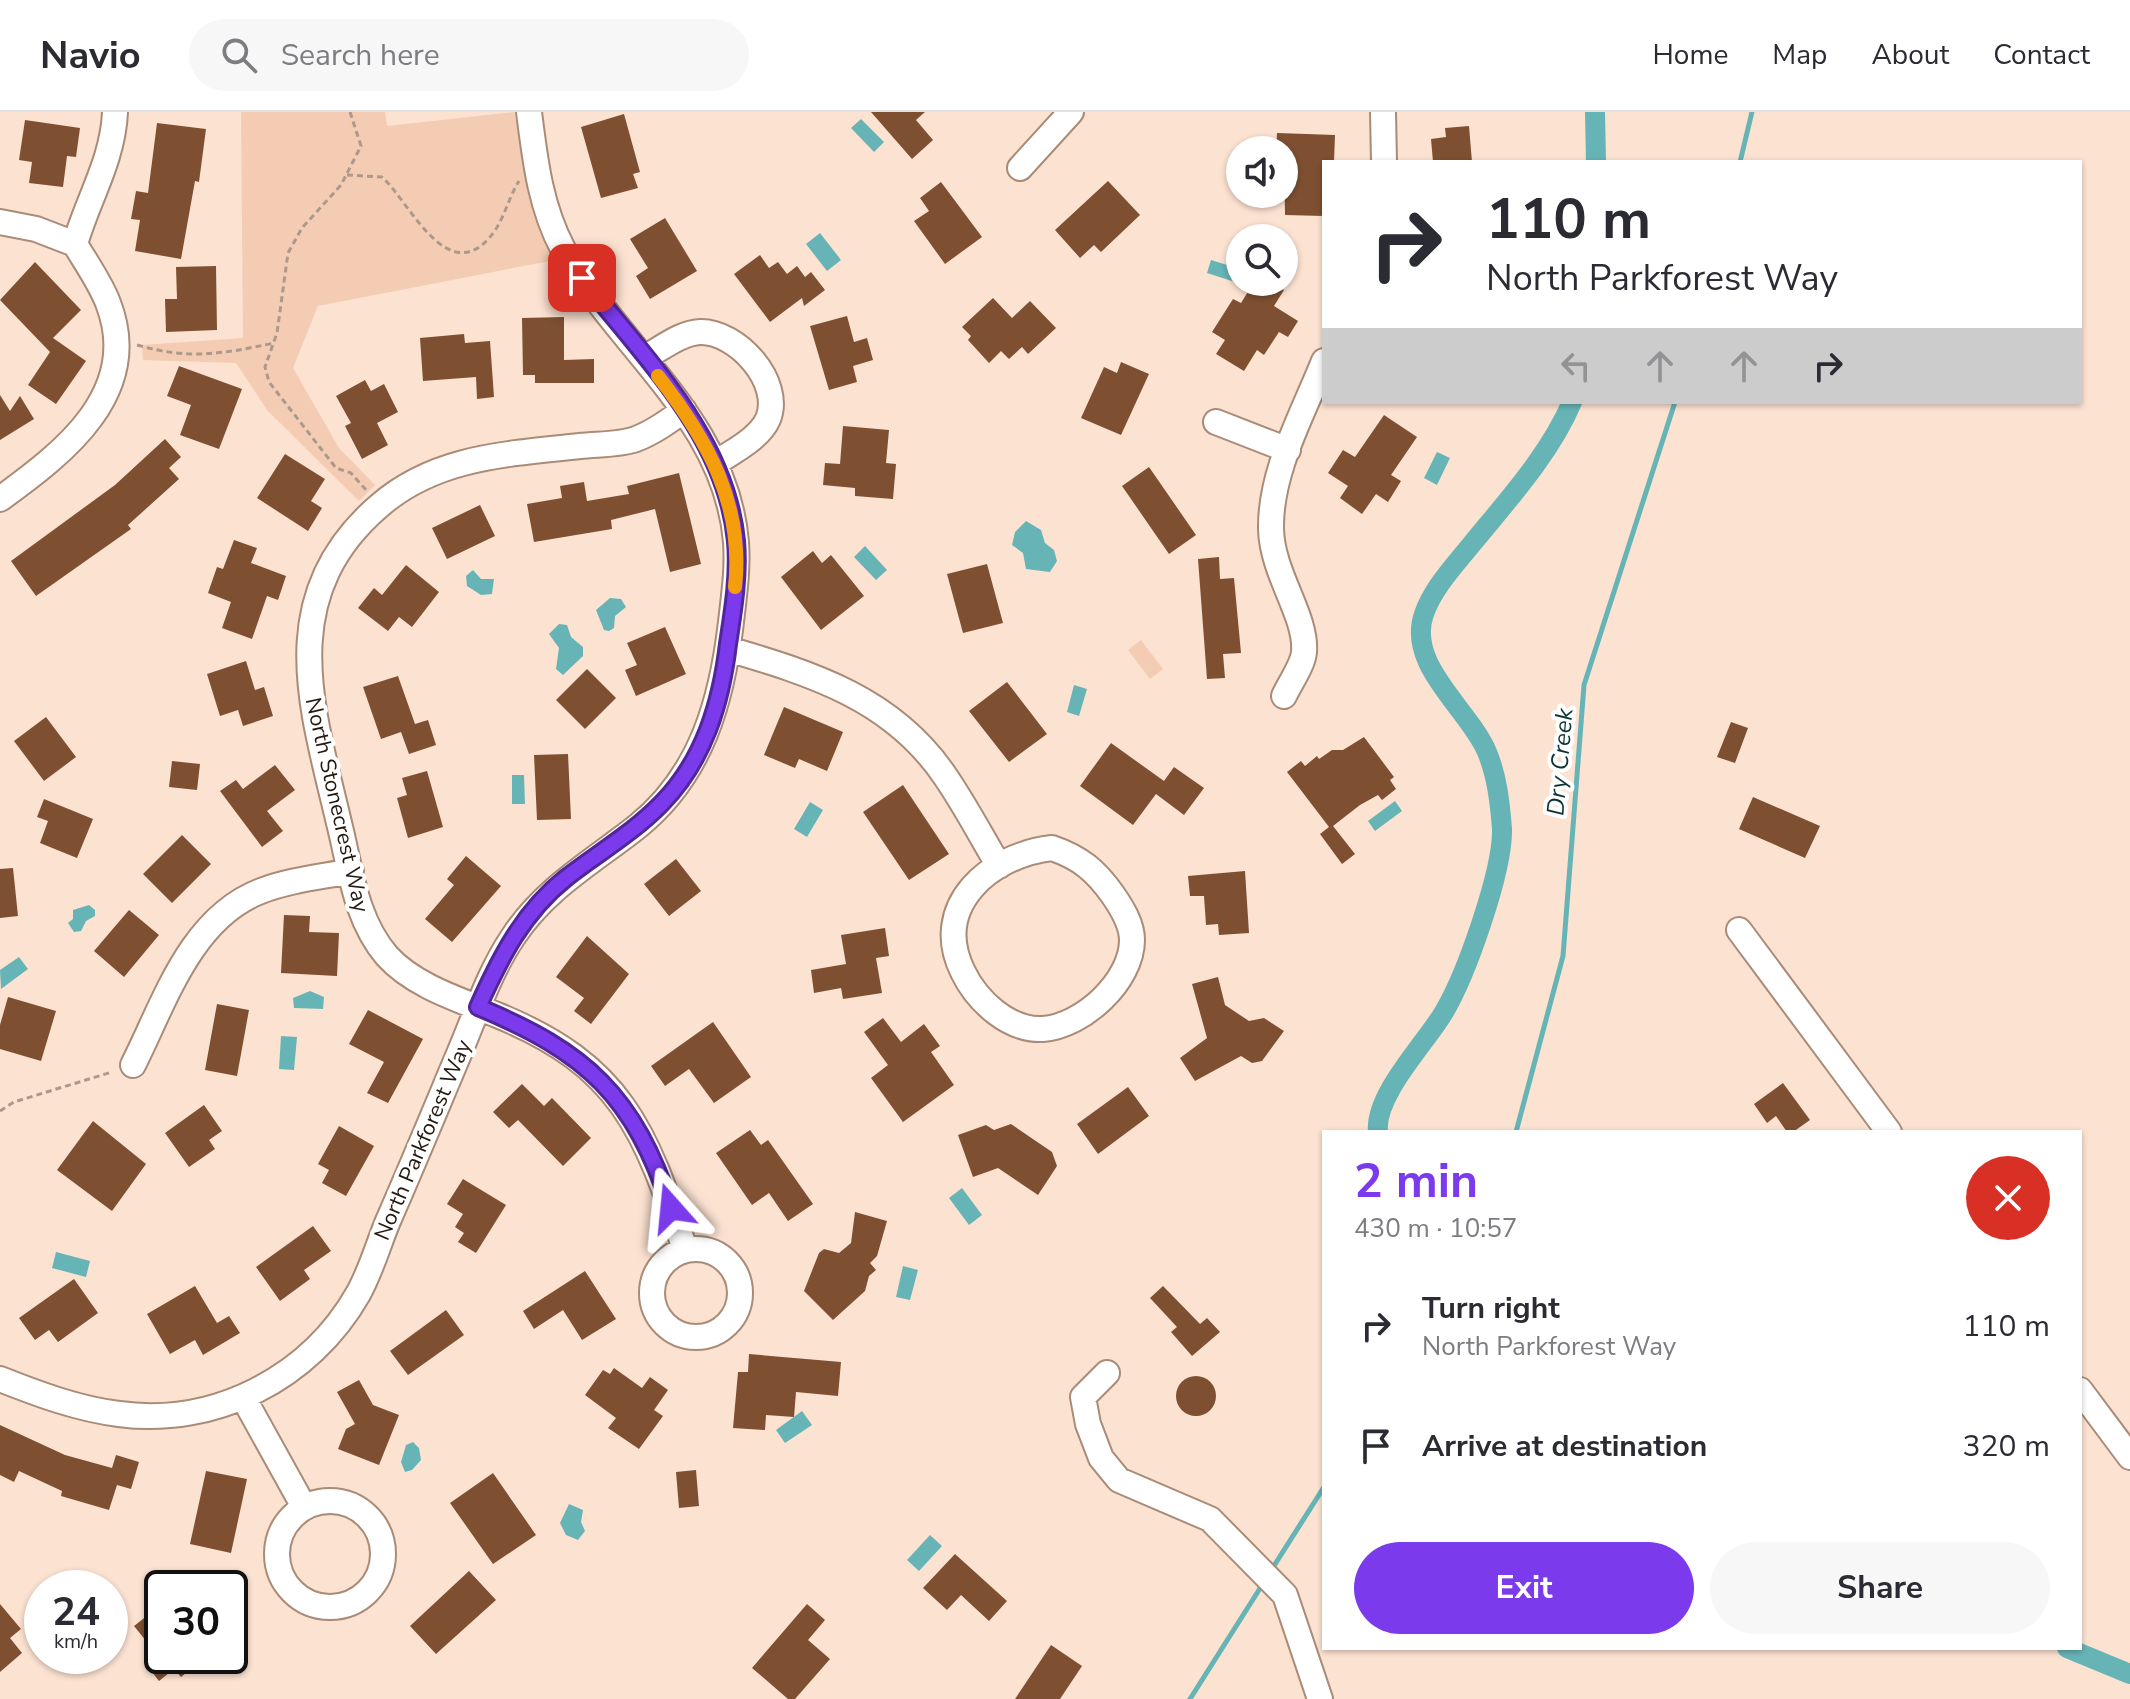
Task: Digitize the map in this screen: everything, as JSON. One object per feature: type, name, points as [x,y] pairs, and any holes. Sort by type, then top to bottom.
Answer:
[{"type":"street","points":[[75,244],[87,203],[107,161],[115,112]]},
{"type":"street","name":"North Parkforest Way","points":[[0,1379],[94,1410],[145,1416],[195,1412],[243,1397],[308,1357],[337,1326],[360,1292],[503,953],[537,905],[565,879],[644,821],[684,775],[715,714],[728,649],[736,545],[727,493],[716,463],[684,410],[563,247],[550,220],[537,170],[529,112]]},
{"type":"street","points":[[1020,168],[1071,112]]},
{"type":"street","points":[[1383,112],[1384,160]]},
{"type":"street","points":[[0,222],[36,229],[75,244],[109,305],[116,340],[114,369],[99,410],[71,442],[0,499]]},
{"type":"street","points":[[644,358],[677,339],[704,332],[733,343],[754,363],[765,381],[770,403],[768,419],[752,437],[716,463]]},
{"type":"street","points":[[1284,696],[1304,654],[1301,624],[1277,568],[1271,530],[1274,489],[1322,366]]},
{"type":"street","name":"North Stonecrest Way","points":[[684,410],[664,425],[633,440],[487,456],[452,464],[404,487],[380,505],[339,552],[322,585],[311,620],[307,655],[311,702],[366,924],[389,958],[423,983],[561,1048],[616,1096],[650,1148],[685,1249]]},
{"type":"street","points":[[1216,422],[1288,450]]},
{"type":"street","points":[[728,649],[826,679],[891,717],[921,745],[945,775],[999,866]]},
{"type":"street","points":[[1052,848],[1079,858],[1099,875],[1124,910],[1132,939],[1125,972],[1105,996],[1070,1021],[1042,1029],[1007,1022],[984,1002],[963,974],[952,943],[956,909],[976,883],[999,866],[1024,851],[1052,848]]},
{"type":"street","points":[[133,1065],[189,955],[214,921],[261,891],[351,871]]},
{"type":"street","points":[[1739,930],[1888,1130]]},
{"type":"street","points":[[1107,1373],[1083,1397],[1088,1424],[1101,1458],[1119,1480],[1210,1519],[1285,1595],[1320,1699]]},
{"type":"street","points":[[2082,1393],[2130,1457]]},
{"type":"street","points":[[243,1397],[304,1507]]},
{"type":"street","points":[[324,1500],[347,1503],[366,1513],[379,1530],[384,1551],[377,1580],[361,1598],[332,1608],[304,1601],[282,1578],[276,1556],[288,1520],[304,1507],[324,1500]]},
{"type":"path","points":[[350,112],[361,146],[347,175],[302,228],[288,253],[274,343],[265,367],[269,382],[336,468],[351,473],[380,505]]},
{"type":"path","points":[[347,175],[382,177],[428,234],[444,247],[465,252],[474,249],[492,234],[519,181],[537,170]]},
{"type":"path","points":[[116,340],[177,356],[205,356],[274,343]]},
{"type":"path","points":[[0,1111],[22,1099],[133,1065]]},
{"type":"shaded area","points":[[241,112],[385,112],[387,126],[514,112],[533,210],[555,260],[318,306],[293,368],[339,448],[375,485],[359,501],[267,410],[236,363],[143,360],[142,345],[243,338]]},
{"type":"shaded area","points":[[1141,640],[1163,669],[1150,679],[1128,650]]},
{"type":"water","points":[[861,119],[884,142],[874,152],[851,128]]},
{"type":"water","points":[[820,233],[841,260],[827,271],[806,244]]},
{"type":"water","points":[[1211,260],[1226,265],[1226,279],[1207,273]]},
{"type":"water","points":[[1437,452],[1450,458],[1437,485],[1424,478]]},
{"type":"water","points":[[1026,521],[1041,530],[1045,543],[1054,550],[1057,561],[1050,572],[1026,569],[1023,553],[1012,545],[1015,532]]},
{"type":"water","points":[[865,546],[887,570],[876,580],[854,557]]},
{"type":"water","points":[[473,570],[481,579],[494,579],[492,594],[481,595],[467,586],[466,576]]},
{"type":"water","points":[[610,598],[621,599],[626,607],[615,616],[614,628],[609,631],[604,630],[596,610]]},
{"type":"water","points":[[559,624],[567,625],[571,637],[583,647],[583,656],[563,675],[556,669],[559,648],[549,634]]},
{"type":"water","points":[[1074,685],[1087,689],[1079,716],[1067,712]]},
{"type":"water","points":[[512,775],[524,775],[525,804],[512,804]]},
{"type":"water","points":[[1395,801],[1402,811],[1375,831],[1368,821]]},
{"type":"water","points":[[810,802],[823,810],[807,837],[794,829]]},
{"type":"water","points":[[89,905],[95,910],[95,916],[86,921],[81,931],[74,932],[68,923],[73,919],[73,910]]},
{"type":"water","points":[[19,957],[28,969],[1,989],[0,970]]},
{"type":"water","points":[[310,991],[324,997],[323,1009],[294,1008],[293,998]]},
{"type":"water","points":[[281,1036],[297,1037],[294,1070],[279,1069]]},
{"type":"water","points":[[962,1188],[982,1215],[969,1225],[949,1198]]},
{"type":"water","points":[[56,1252],[90,1261],[86,1277],[52,1268]]},
{"type":"water","points":[[903,1266],[918,1270],[910,1300],[896,1297]]},
{"type":"water","points":[[802,1411],[812,1425],[785,1443],[776,1430]]},
{"type":"water","points":[[413,1442],[419,1448],[421,1460],[412,1470],[405,1472],[401,1462],[406,1445]]},
{"type":"water","points":[[569,1504],[583,1510],[581,1522],[585,1531],[578,1540],[566,1535],[560,1523]]},
{"type":"water","points":[[930,1535],[942,1546],[919,1571],[907,1560]]},
{"type":"building","points":[[871,112],[925,112],[916,120],[933,140],[912,159]]},
{"type":"building","points":[[624,114],[640,172],[633,174],[638,188],[601,198],[581,127]]},
{"type":"building","points":[[25,120],[80,128],[76,157],[67,156],[63,187],[29,183],[32,162],[19,160]]},
{"type":"building","points":[[157,123],[206,129],[199,182],[195,181],[181,259],[135,251],[140,220],[131,219],[136,191],[148,193]]},
{"type":"building","points":[[1469,126],[1472,160],[1433,160],[1431,139],[1446,137],[1445,128]]},
{"type":"building","points":[[1277,133],[1335,135],[1334,160],[1322,160],[1322,216],[1285,215],[1285,208],[1298,208],[1298,136],[1277,136]]},
{"type":"building","points":[[1108,181],[1140,215],[1101,252],[1094,245],[1080,258],[1055,230]]},
{"type":"building","points":[[941,182],[982,237],[945,264],[914,221],[929,211],[920,198]]},
{"type":"building","points":[[665,218],[697,271],[650,299],[636,276],[648,268],[630,239]]},
{"type":"building","points":[[760,255],[769,268],[778,262],[787,274],[797,266],[805,277],[811,272],[825,290],[804,306],[802,298],[770,322],[734,274]]},
{"type":"building","points":[[35,262],[81,310],[53,338],[86,361],[56,404],[28,385],[50,352],[0,300]]},
{"type":"building","points":[[216,266],[217,330],[166,332],[165,299],[177,299],[176,267]]},
{"type":"building","points":[[1245,296],[1280,296],[1274,306],[1298,321],[1288,337],[1279,332],[1264,355],[1257,350],[1244,371],[1216,354],[1225,340],[1212,332],[1233,299],[1241,303]]},
{"type":"building","points":[[993,298],[1012,318],[1030,301],[1056,328],[1028,354],[1022,347],[1009,359],[1001,351],[989,363],[968,340],[971,336],[962,327]]},
{"type":"building","points":[[847,316],[854,342],[867,338],[873,360],[853,366],[857,382],[829,390],[810,326]]},
{"type":"building","points":[[564,317],[564,360],[594,359],[594,383],[535,383],[535,375],[523,375],[522,318]]},
{"type":"building","points":[[464,334],[465,343],[490,341],[494,397],[477,399],[476,377],[423,381],[420,338]]},
{"type":"building","points":[[1121,362],[1149,374],[1121,435],[1081,418],[1104,367],[1117,373]]},
{"type":"building","points":[[179,366],[242,389],[219,449],[180,435],[191,405],[167,396]]},
{"type":"building","points":[[365,380],[371,391],[384,384],[398,412],[377,423],[388,445],[362,459],[345,426],[351,423],[336,396]]},
{"type":"building","points":[[0,395],[10,411],[20,396],[34,419],[0,440]]},
{"type":"building","points":[[1384,415],[1417,437],[1391,475],[1401,481],[1388,502],[1376,494],[1362,514],[1340,498],[1348,486],[1328,473],[1343,450],[1355,457]]},
{"type":"building","points":[[843,426],[889,430],[886,463],[896,464],[893,499],[855,496],[855,488],[823,485],[825,463],[840,464]]},
{"type":"building","points":[[165,439],[181,457],[169,468],[179,479],[128,525],[131,529],[36,596],[11,561],[115,485]]},
{"type":"building","points":[[285,454],[325,479],[311,501],[322,508],[308,531],[257,498]]},
{"type":"building","points":[[1149,467],[1196,535],[1169,554],[1122,486]]},
{"type":"building","points":[[679,473],[701,564],[670,572],[655,509],[611,520],[612,529],[534,542],[527,504],[562,498],[560,486],[584,482],[587,501],[629,494],[627,486]]},
{"type":"building","points":[[480,505],[495,536],[447,559],[432,528]]},
{"type":"building","points":[[234,540],[257,548],[251,563],[286,576],[278,600],[267,596],[252,639],[222,628],[231,602],[208,593],[217,567],[223,569]]},
{"type":"building","points":[[813,551],[822,563],[831,555],[864,596],[821,630],[781,577]]},
{"type":"building","points":[[1219,557],[1220,579],[1234,578],[1241,653],[1223,654],[1225,678],[1207,679],[1198,559]]},
{"type":"building","points":[[987,564],[1003,623],[963,633],[947,574]]},
{"type":"building","points":[[406,565],[439,592],[412,627],[399,617],[388,631],[358,608],[374,588],[382,595]]},
{"type":"building","points":[[665,627],[686,674],[636,696],[625,670],[637,665],[627,643]]},
{"type":"building","points":[[246,661],[255,690],[264,687],[273,716],[243,726],[238,710],[220,716],[207,674]]},
{"type":"building","points":[[587,669],[616,698],[585,729],[556,700]]},
{"type":"building","points":[[398,676],[415,724],[428,720],[436,745],[409,754],[401,732],[381,739],[363,687]]},
{"type":"building","points":[[1007,682],[1047,734],[1009,762],[969,711]]},
{"type":"building","points":[[784,707],[843,732],[827,771],[799,759],[795,768],[764,755]]},
{"type":"building","points":[[46,717],[76,757],[44,781],[14,741]]},
{"type":"building","points":[[1731,722],[1748,728],[1735,763],[1717,757]]},
{"type":"building","points":[[1364,737],[1394,777],[1390,780],[1396,789],[1382,800],[1378,795],[1360,805],[1333,826],[1355,854],[1342,864],[1320,834],[1329,827],[1287,772],[1301,761],[1305,766],[1317,756],[1319,759],[1332,750],[1343,750]]},
{"type":"building","points":[[1111,743],[1164,781],[1174,767],[1204,788],[1184,815],[1156,794],[1133,825],[1080,786]]},
{"type":"building","points":[[568,754],[571,819],[537,820],[534,755]]},
{"type":"building","points":[[172,761],[200,764],[197,790],[169,787]]},
{"type":"building","points":[[275,765],[295,790],[267,811],[283,831],[262,847],[220,791],[236,780],[243,789]]},
{"type":"building","points":[[427,771],[443,827],[408,838],[397,798],[407,795],[402,778]]},
{"type":"building","points":[[903,785],[949,854],[909,880],[863,812]]},
{"type":"building","points":[[1753,797],[1820,826],[1805,858],[1739,829]]},
{"type":"building","points":[[44,799],[93,819],[77,858],[40,843],[48,821],[37,817]]},
{"type":"building","points":[[182,835],[211,864],[172,903],[143,874]]},
{"type":"building","points":[[466,856],[501,886],[452,942],[425,919],[454,885],[447,879]]},
{"type":"building","points":[[676,859],[701,891],[669,916],[644,884]]},
{"type":"building","points":[[13,868],[18,916],[0,918],[0,869]]},
{"type":"building","points":[[1245,871],[1249,933],[1219,935],[1218,924],[1206,925],[1204,896],[1190,896],[1188,876]]},
{"type":"building","points":[[129,910],[159,935],[124,977],[94,951]]},
{"type":"building","points":[[284,915],[310,916],[309,932],[339,933],[337,976],[281,973]]},
{"type":"building","points":[[885,928],[889,956],[876,958],[882,993],[843,999],[841,988],[814,993],[811,970],[846,964],[841,935]]},
{"type":"building","points":[[587,936],[629,974],[591,1024],[574,1011],[584,998],[556,977]]},
{"type":"building","points":[[1218,977],[1225,1005],[1249,1021],[1264,1018],[1284,1031],[1262,1061],[1252,1063],[1241,1056],[1195,1081],[1180,1058],[1207,1038],[1192,984]]},
{"type":"building","points":[[8,997],[56,1011],[41,1061],[0,1049],[0,1025]]},
{"type":"building","points":[[217,1004],[249,1010],[237,1076],[205,1070]]},
{"type":"building","points":[[368,1010],[423,1039],[388,1103],[367,1093],[384,1062],[349,1044]]},
{"type":"building","points":[[883,1018],[901,1042],[924,1024],[940,1046],[931,1052],[954,1085],[903,1122],[871,1078],[888,1065],[864,1032]]},
{"type":"building","points":[[713,1022],[751,1077],[714,1103],[689,1069],[665,1086],[651,1066]]},
{"type":"building","points":[[1783,1083],[1810,1120],[1796,1130],[1786,1130],[1776,1116],[1767,1123],[1754,1104]]},
{"type":"building","points":[[522,1084],[544,1106],[552,1098],[591,1138],[563,1166],[518,1120],[509,1128],[493,1112]]},
{"type":"building","points":[[1128,1087],[1149,1116],[1098,1154],[1077,1124]]},
{"type":"building","points":[[204,1105],[222,1131],[209,1140],[215,1149],[189,1167],[165,1133]]},
{"type":"building","points":[[93,1121],[146,1164],[112,1211],[57,1170]]},
{"type":"building","points":[[1011,1124],[1052,1152],[1057,1166],[1038,1195],[998,1168],[973,1177],[958,1135],[986,1125],[994,1130]]},
{"type":"building","points":[[339,1126],[374,1146],[346,1196],[322,1183],[329,1170],[318,1164]]},
{"type":"building","points":[[750,1130],[761,1145],[768,1140],[813,1204],[788,1221],[769,1193],[752,1205],[716,1153]]},
{"type":"building","points":[[463,1179],[506,1205],[476,1253],[458,1242],[464,1233],[455,1227],[463,1214],[447,1204]]},
{"type":"building","points":[[855,1212],[887,1221],[877,1256],[870,1263],[876,1270],[869,1276],[865,1291],[833,1320],[804,1291],[819,1253],[824,1249],[839,1253],[851,1243]]},
{"type":"building","points":[[313,1226],[331,1251],[304,1270],[310,1279],[280,1301],[256,1267]]},
{"type":"building","points":[[585,1271],[616,1319],[582,1340],[563,1310],[534,1329],[523,1311]]},
{"type":"building","points":[[74,1279],[98,1313],[58,1342],[49,1330],[35,1340],[19,1318]]},
{"type":"building","points":[[195,1286],[217,1323],[229,1316],[240,1333],[203,1355],[195,1340],[170,1354],[147,1314]]},
{"type":"building","points":[[1163,1286],[1200,1324],[1207,1318],[1220,1332],[1192,1356],[1171,1332],[1177,1327],[1150,1298]]},
{"type":"building","points":[[446,1310],[464,1335],[408,1375],[390,1351]]},
{"type":"building","points":[[749,1354],[841,1362],[838,1396],[796,1392],[794,1417],[766,1415],[765,1430],[733,1428],[738,1372],[748,1372]]},
{"type":"building","points":[[614,1368],[642,1388],[650,1377],[668,1390],[654,1410],[663,1416],[639,1449],[608,1428],[616,1418],[585,1395],[603,1370],[610,1374]]},
{"type":"building","points":[[1196,1376],[1210,1382],[1216,1396],[1210,1410],[1196,1416],[1182,1410],[1176,1396],[1182,1382]]},
{"type":"building","points":[[359,1380],[373,1405],[399,1415],[379,1465],[338,1449],[346,1429],[355,1424],[337,1392]]},
{"type":"building","points":[[0,1425],[65,1455],[112,1468],[116,1455],[139,1462],[131,1489],[117,1485],[109,1510],[61,1496],[62,1491],[19,1471],[14,1482],[0,1475]]},
{"type":"building","points":[[696,1470],[699,1506],[679,1508],[676,1472]]},
{"type":"building","points":[[206,1471],[247,1479],[231,1553],[190,1544]]},
{"type":"building","points":[[493,1473],[536,1535],[493,1564],[450,1503]]},
{"type":"building","points":[[955,1554],[1007,1601],[989,1621],[961,1595],[947,1610],[923,1588]]},
{"type":"building","points":[[469,1571],[496,1600],[436,1654],[410,1626]]},
{"type":"building","points":[[0,1604],[21,1629],[10,1638],[22,1653],[0,1672]]},
{"type":"building","points":[[807,1604],[825,1620],[808,1640],[830,1659],[795,1699],[788,1699],[752,1668]]},
{"type":"building","points":[[144,1618],[144,1638],[134,1626]]},
{"type":"building","points":[[1051,1645],[1082,1666],[1060,1699],[1015,1699]]},
{"type":"building","points":[[154,1674],[168,1674],[159,1681]]},
{"type":"waterway","points":[[1595,112],[1596,160]]},
{"type":"waterway","name":"Dry Creek","points":[[1740,160],[1752,112]]},
{"type":"waterway","points":[[1378,1130],[1379,1117],[1392,1086],[1436,1025],[1453,995],[1482,922],[1501,847],[1500,809],[1490,761],[1478,736],[1431,669],[1421,633],[1424,614],[1444,578],[1540,458],[1571,404]]},
{"type":"waterway","name":"Dry Creek","points":[[1517,1130],[1563,956],[1584,685],[1674,404]]},
{"type":"waterway","name":"Dry Creek","points":[[1272,1569],[1322,1490]]},
{"type":"waterway","name":"Dry Creek","points":[[1190,1699],[1264,1582]]},
{"type":"waterway","points":[[2072,1650],[2130,1674]]},
{"type":"slow traffic","points":[[658,376],[700,433],[727,493],[736,545],[735,587]]},
{"type":"route","points":[[582,278],[700,433],[727,493],[736,545],[736,575],[723,683],[701,748],[684,775],[644,821],[565,879],[537,905],[514,934],[478,1007],[552,1042],[586,1066],[616,1096],[650,1148],[671,1208]]}]
